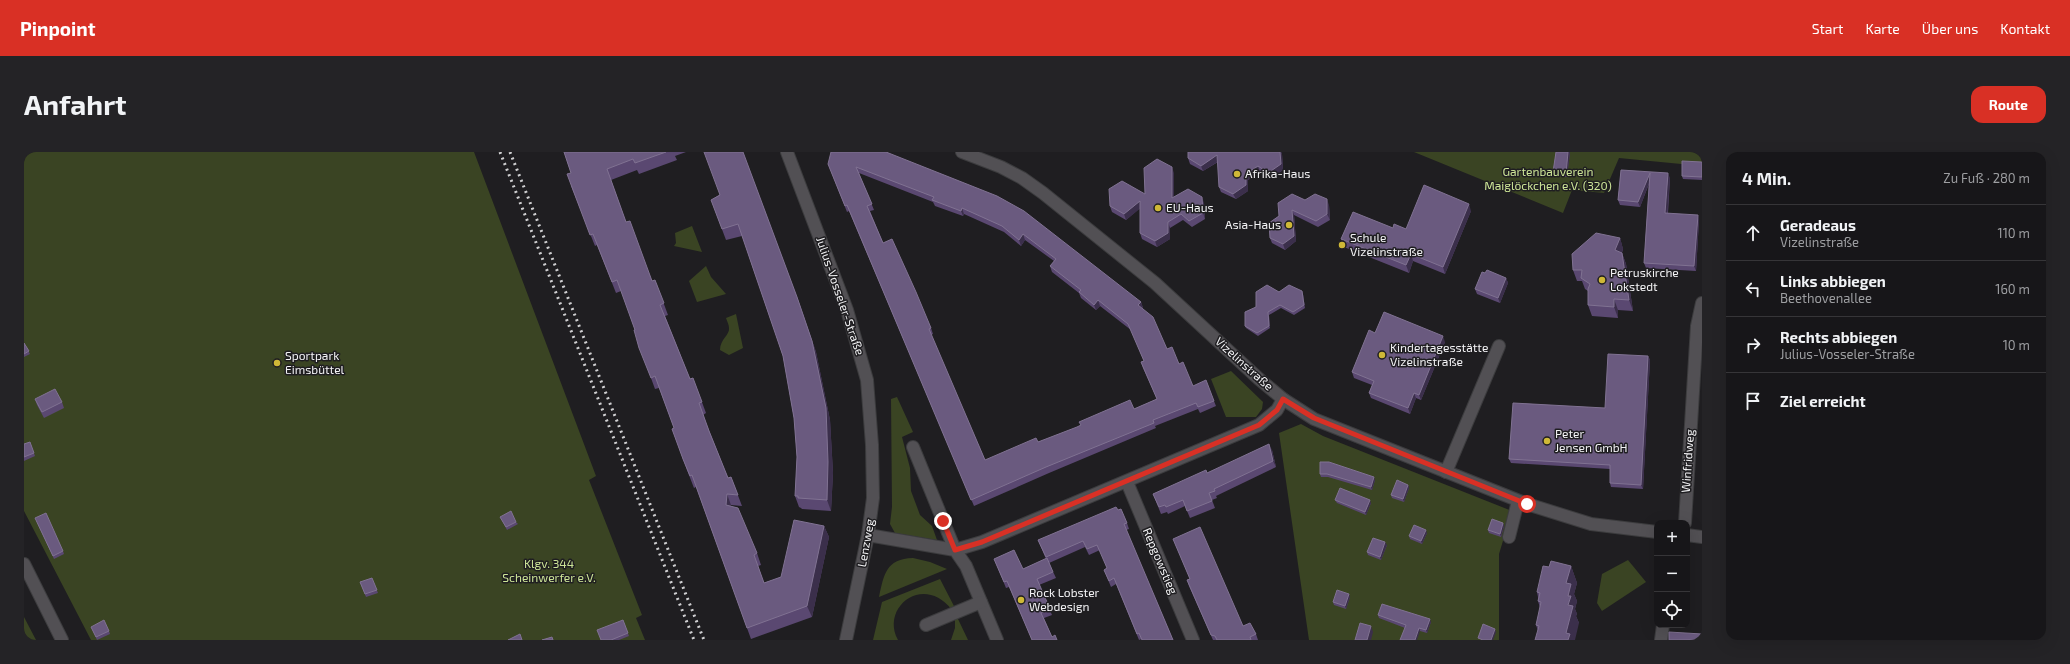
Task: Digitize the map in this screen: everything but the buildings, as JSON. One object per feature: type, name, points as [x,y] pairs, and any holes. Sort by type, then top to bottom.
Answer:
[{"type":"street","name":"Julius-Vosseler-Straße","points":[[787,152],[856,340],[867,380],[872,445]]},
{"type":"street","name":"Vizelinstraße","points":[[962,152],[1001,167],[1022,178],[1043,193],[1155,283],[1283,399],[1314,418],[1518,501],[1591,524],[1654,532]]},
{"type":"street","name":"Winfridweg","points":[[1684,520],[1697,326],[1702,303]]},
{"type":"street","points":[[1446,472],[1499,346]]},
{"type":"street","points":[[868,535],[955,550],[982,542],[1259,425],[1277,410],[1283,399]]},
{"type":"street","name":"Lenzweg","points":[[846,640],[868,535],[873,498],[872,445]]},
{"type":"street","points":[[913,447],[955,550],[966,566],[997,640]]},
{"type":"street","name":"Repgowstieg","points":[[1127,482],[1193,640]]},
{"type":"street","points":[[1509,536],[1518,501]]},
{"type":"street","points":[[1690,535],[1702,537]]},
{"type":"street","points":[[24,564],[62,640]]},
{"type":"street","points":[[926,625],[981,602]]},
{"type":"street","points":[[1661,640],[1663,628]]},
{"type":"green space","name":"Sportpark Eimsbüttel","points":[[24,152],[474,152],[596,476],[589,480],[642,615],[636,618],[645,640],[91,640],[24,511]]},
{"type":"green space","name":"Gartenbauverein Maiglöckchen e.V. (320)","points":[[1414,152],[1702,152],[1702,166],[1619,158],[1604,193],[1572,190],[1563,213]]},
{"type":"green space","points":[[692,226],[702,252],[674,246],[676,243],[675,233]]},
{"type":"green space","points":[[706,266],[711,277],[726,294],[697,302],[689,281]]},
{"type":"green space","points":[[736,314],[743,348],[729,355],[720,350],[720,346],[729,331],[726,318]]},
{"type":"green space","points":[[1231,371],[1263,402],[1262,409],[1256,417],[1226,417],[1211,379]]},
{"type":"green space","points":[[897,397],[913,432],[902,437],[910,468],[911,491],[920,515],[932,526],[937,540],[895,533],[890,524],[892,507],[891,399]]},
{"type":"green space","points":[[1301,424],[1323,436],[1512,511],[1499,554],[1499,640],[1309,640],[1279,433]]},
{"type":"green space","points":[[913,558],[930,562],[947,569],[879,597],[888,569],[897,561]]},
{"type":"green space","points":[[1628,560],[1646,582],[1602,611],[1597,603],[1602,574]]},
{"type":"green space","points":[[940,579],[955,608],[952,610],[941,599],[929,594],[918,595],[908,599],[900,606],[895,616],[894,628],[898,640],[873,640],[882,602]]},
{"type":"green space","points":[[24,617],[36,640],[24,640]]},
{"type":"green space","points":[[955,618],[958,619],[968,640],[951,640],[955,628]]},
{"type":"railway","points":[[500,152],[694,640]]},
{"type":"railway","points":[[510,152],[704,640]]},
{"type":"place","name":"Afrika-Haus","points":[[1237,174]]},
{"type":"place","name":"EU-Haus","points":[[1158,208]]},
{"type":"place","name":"Asia-Haus","points":[[1289,225]]},
{"type":"place","name":"Schule Vizelinstraße","points":[[1342,245]]},
{"type":"place","name":"Petruskirche Lokstedt","points":[[1602,280]]},
{"type":"place","name":"Kindertagesstätte Vizelinstraße","points":[[1382,355]]},
{"type":"place","name":"Sportpark Eimsbüttel","points":[[277,363]]},
{"type":"place","name":"Peter Jensen GmbH","points":[[1547,441]]},
{"type":"place","name":"Rock Lobster Webdesign","points":[[1021,600]]},
{"type":"route","points":[[943,521],[955,550],[982,542],[1259,425],[1277,410],[1283,399],[1314,418],[1527,504]]},
{"type":"park label","name":"Klgv. 344 Scheinwerfer e.V.","points":[[549,571]]}]
